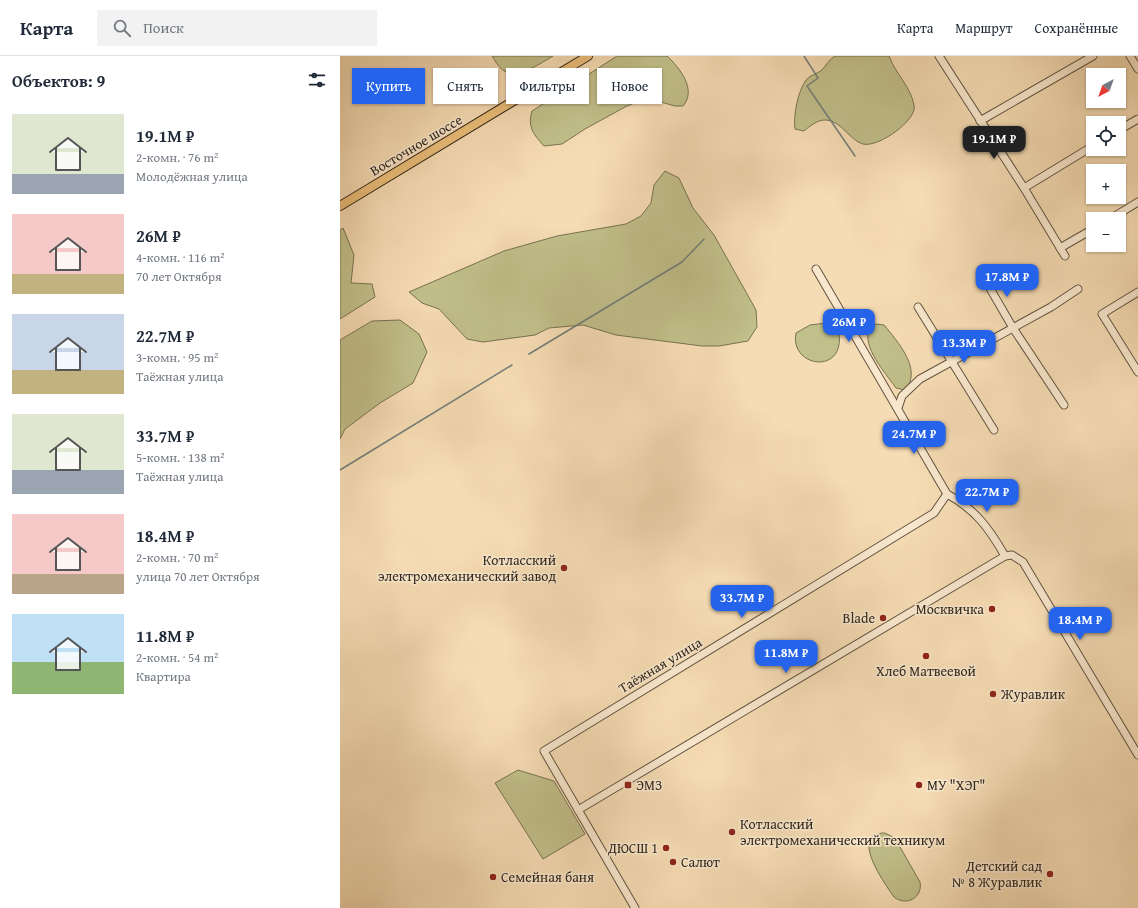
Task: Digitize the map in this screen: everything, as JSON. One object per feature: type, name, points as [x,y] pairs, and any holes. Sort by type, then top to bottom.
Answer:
[{"type":"main road","name":"Восточное шоссе","points":[[340,206],[588,56]]},
{"type":"street","points":[[938,56],[1024,188],[1065,256]]},
{"type":"street","points":[[980,121],[1093,56]]},
{"type":"street","points":[[1130,56],[1138,69]]},
{"type":"street","points":[[1126,126],[1138,119]]},
{"type":"street","points":[[1024,188],[1086,150]]},
{"type":"street","points":[[1122,212],[1138,202]]},
{"type":"street","points":[[1060,248],[1086,233]]},
{"type":"street","points":[[816,269],[947,494],[964,503],[988,528],[1005,556]]},
{"type":"street","points":[[984,278],[1013,328],[1064,405]]},
{"type":"street","points":[[898,408],[902,396],[920,379],[1051,307],[1078,289]]},
{"type":"street","points":[[1138,292],[1102,314],[1138,372]]},
{"type":"street","points":[[918,307],[994,430]]},
{"type":"street","name":"Таёжная улица","points":[[578,810],[544,751],[934,513],[947,494]]},
{"type":"street","points":[[635,908],[578,810],[1005,556],[1012,555],[1023,562],[1138,755]]},
{"type":"shaded area","points":[[492,56],[553,56],[531,68],[506,68],[506,72],[498,66]]},
{"type":"shaded area","points":[[617,56],[667,56],[677,67],[688,86],[687,100],[683,106],[675,106],[662,102],[662,68],[598,68]]},
{"type":"shaded area","points":[[835,56],[889,56],[910,92],[914,105],[914,111],[904,125],[896,132],[878,142],[870,144],[858,142],[836,123],[831,121],[819,121],[804,131],[795,129],[797,104],[803,85],[808,78],[822,70]]},
{"type":"shaded area","points":[[597,69],[597,104],[632,104],[585,129],[562,144],[544,146],[532,130],[530,122],[532,111],[543,104],[589,104],[589,74]]},
{"type":"shaded area","points":[[665,171],[679,178],[693,208],[714,235],[756,310],[757,327],[748,341],[719,346],[702,346],[616,335],[583,325],[549,328],[535,335],[483,342],[467,339],[439,309],[422,303],[409,292],[504,251],[557,236],[626,224],[641,216],[651,203],[654,185]]},
{"type":"shaded area","points":[[343,228],[354,255],[351,283],[372,284],[375,297],[340,319],[340,230]]},
{"type":"shaded area","points":[[400,320],[419,334],[427,352],[413,383],[380,403],[345,429],[340,439],[340,340],[372,321]]},
{"type":"shaded area","points":[[827,323],[839,333],[839,347],[834,356],[826,361],[817,362],[808,359],[801,353],[796,345],[796,333],[810,325]]},
{"type":"shaded area","points":[[876,324],[884,325],[902,348],[910,365],[910,382],[905,390],[896,388],[872,352],[868,336],[869,328]]},
{"type":"shaded area","points":[[518,770],[554,781],[585,834],[543,859],[495,783]]},
{"type":"shaded area","points":[[885,833],[896,840],[920,882],[917,896],[909,901],[899,900],[894,897],[877,871],[872,860],[869,850],[870,841],[874,835]]},
{"type":"waterway","points":[[804,56],[818,78],[807,86],[855,156]]},
{"type":"waterway","points":[[529,354],[682,262],[704,239]]},
{"type":"waterway","points":[[340,470],[512,365]]},
{"type":"place","name":"Котласский электромеханический завод","points":[[564,568]]},
{"type":"place","name":"Москвичка","points":[[992,609]]},
{"type":"place","name":"Blade","points":[[883,618]]},
{"type":"place","name":"Хлеб Матвеевой","points":[[926,656]]},
{"type":"place","name":"Журавлик","points":[[993,694]]},
{"type":"place","name":"ЭМЗ","points":[[628,785]]},
{"type":"place","name":"МУ \"ХЭГ\"","points":[[919,785]]},
{"type":"place","name":"Котласский электромеханический техникум","points":[[732,832]]},
{"type":"place","name":"ДЮСШ 1","points":[[666,848]]},
{"type":"place","name":"Салют","points":[[673,862]]},
{"type":"place","name":"Детский сад № 8 Журавлик","points":[[1050,874]]},
{"type":"place","name":"Семейная баня","points":[[493,877]]}]
